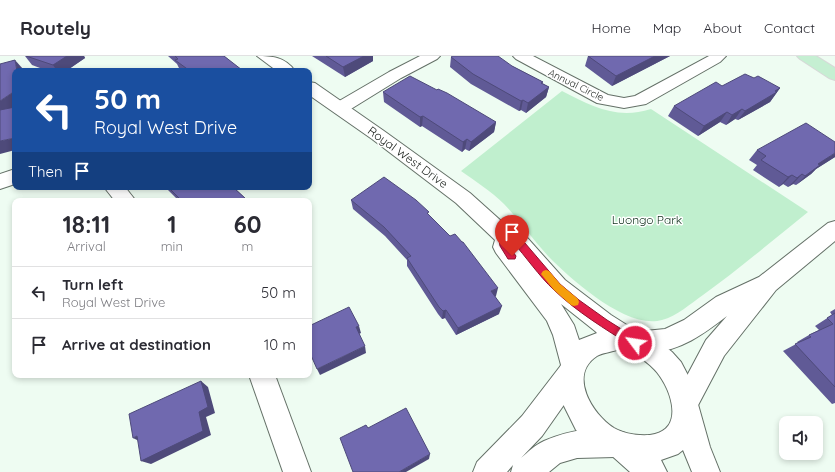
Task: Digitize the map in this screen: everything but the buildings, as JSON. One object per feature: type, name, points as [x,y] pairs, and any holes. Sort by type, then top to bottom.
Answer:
[{"type":"main road","points":[[805,56],[835,75]]},
{"type":"street","points":[[265,56],[283,68]]},
{"type":"street","points":[[340,108],[395,75],[432,56]]},
{"type":"street","name":"Annual Circle","points":[[521,56],[603,99],[624,103],[640,100],[718,56]]},
{"type":"street","name":"Royal West Drive","points":[[312,88],[463,198],[502,234],[516,238],[557,287],[576,303],[634,342]]},
{"type":"street","points":[[0,182],[12,177]]},
{"type":"street","points":[[117,190],[123,198]]},
{"type":"street","points":[[525,472],[552,452],[577,444],[619,445],[642,450],[660,448],[674,439],[684,425],[686,405],[715,348],[768,283],[835,228]]},
{"type":"street","name":"Royal West Drive","points":[[502,234],[504,246],[555,314],[565,334],[572,369]]},
{"type":"street","points":[[487,472],[532,426],[572,369],[579,353],[590,345],[602,340],[617,339],[634,342],[667,340],[693,328],[724,304],[768,283]]},
{"type":"street","points":[[634,342],[649,349],[664,360],[676,375],[684,392],[696,448],[706,472]]},
{"type":"street","points":[[572,369],[570,379],[572,394],[578,411],[590,426],[605,439],[619,445],[652,472]]},
{"type":"street","points":[[263,378],[297,472]]},
{"type":"green space","name":"Luongo Park","points":[[562,91],[605,110],[627,113],[651,109],[808,212],[730,275],[673,316],[662,320],[648,321],[633,318],[617,311],[601,301],[571,278],[537,244],[516,217],[499,199],[461,171]]},
{"type":"slow traffic","points":[[546,274],[557,287],[574,302]]},
{"type":"route","points":[[512,256],[504,246],[502,234],[516,238],[557,287],[576,303],[603,323],[635,343]]}]
